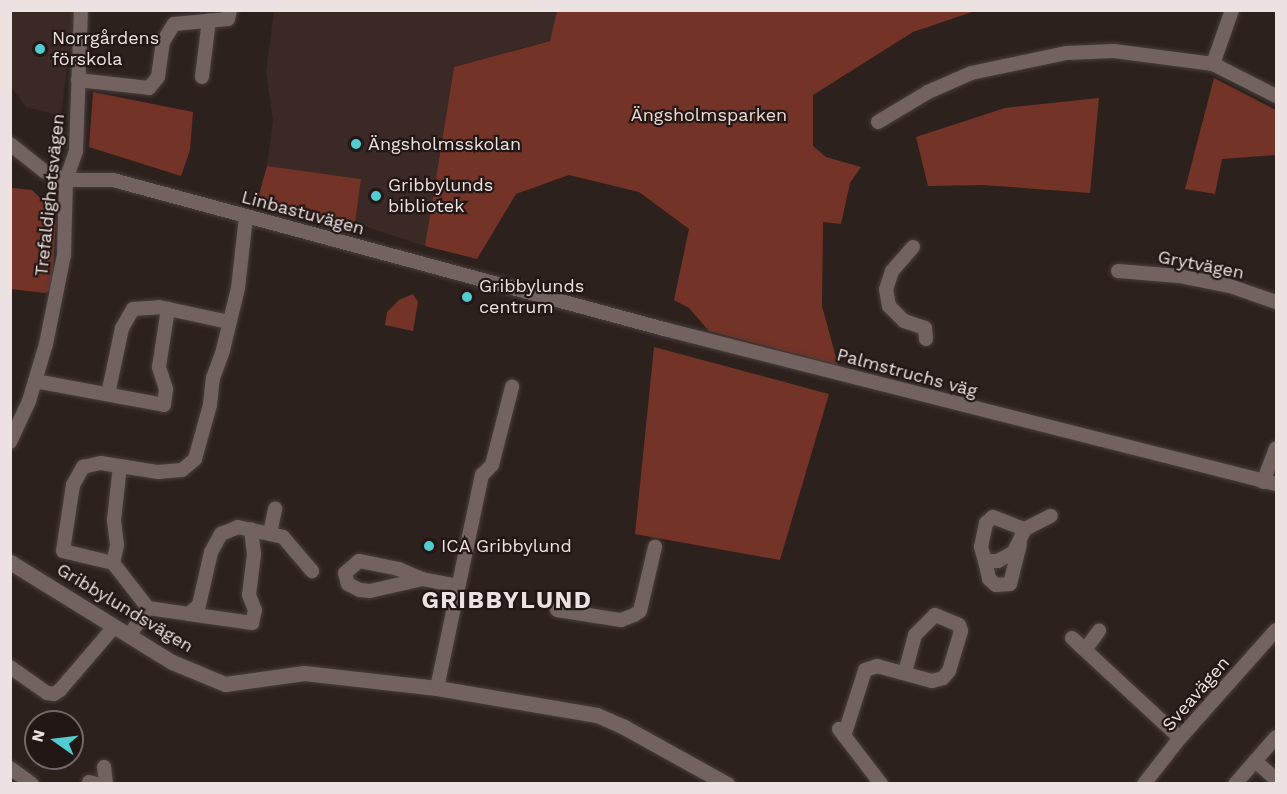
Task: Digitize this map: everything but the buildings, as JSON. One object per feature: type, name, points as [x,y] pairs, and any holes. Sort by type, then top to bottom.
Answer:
[{"type":"street","name":"Trefaldighetsvägen","points":[[10,442],[35,381],[46,344],[64,255],[66,180],[76,152],[81,10]]},
{"type":"street","points":[[78,80],[149,88],[158,77],[162,42],[174,24],[228,19],[230,10]]},
{"type":"street","points":[[1213,64],[1232,10]]},
{"type":"street","points":[[202,77],[209,20]]},
{"type":"street","points":[[878,122],[928,92],[971,73],[1067,54],[1125,51],[1213,64],[1276,96]]},
{"type":"street","points":[[10,144],[44,171],[66,180]]},
{"type":"street","name":"Linbastuvägen","points":[[66,180],[113,180],[531,291]]},
{"type":"street","points":[[246,217],[238,288],[213,378],[210,405],[195,459],[182,470],[158,472],[101,463],[83,467],[73,485],[63,551],[113,563],[148,608],[252,623],[255,610],[249,595],[254,554],[251,529]]},
{"type":"street","points":[[913,247],[892,271],[886,289],[889,306],[903,321],[925,328],[926,339]]},
{"type":"street","name":"Grytvägen","points":[[1118,271],[1179,276],[1230,286],[1276,303]]},
{"type":"street","name":"Palmstruchs väg","points":[[531,291],[681,333],[1270,483]]},
{"type":"street","points":[[108,394],[122,328],[133,309],[159,307],[229,322]]},
{"type":"street","points":[[35,381],[164,405],[166,389],[159,367],[168,309]]},
{"type":"street","points":[[437,688],[482,475],[492,465],[512,387]]},
{"type":"street","points":[[1270,483],[1276,448]]},
{"type":"street","points":[[113,563],[117,545],[114,520],[120,466]]},
{"type":"street","points":[[270,533],[275,509]]},
{"type":"street","points":[[985,561],[998,561],[1014,552],[1025,528],[1051,516]]},
{"type":"street","points":[[1019,543],[1010,584],[996,585],[990,579],[981,547],[986,523],[993,517],[1025,528]]},
{"type":"street","points":[[189,614],[199,605],[211,552],[221,534],[238,527],[283,537],[312,571]]},
{"type":"street","points":[[557,610],[621,620],[634,615],[640,611],[655,547]]},
{"type":"street","points":[[422,579],[370,591],[360,590],[348,584],[345,573],[359,561],[399,569],[422,579],[457,586]]},
{"type":"street","name":"Gribbylundsvägen","points":[[10,562],[172,662],[225,684],[304,673],[437,688],[597,715],[624,727],[727,783]]},
{"type":"street","points":[[129,636],[148,608]]},
{"type":"street","points":[[881,783],[842,732],[866,670],[877,666],[932,681],[943,678],[949,671],[961,631],[958,625],[935,615],[915,635],[904,673]]},
{"type":"street","points":[[10,667],[47,693],[54,694],[60,690],[114,627]]},
{"type":"street","name":"Sveavägen","points":[[1152,781],[1180,738],[1276,630]]},
{"type":"street","points":[[1085,650],[1099,631]]},
{"type":"street","points":[[1072,638],[1180,738]]},
{"type":"street","points":[[1235,783],[1276,737]]},
{"type":"street","points":[[1255,761],[1276,779]]},
{"type":"street","points":[[104,767],[106,783]]},
{"type":"street","points":[[10,768],[32,783]]},
{"type":"shaded area","name":"Norrgårdens förskola","points":[[11,10],[74,11],[61,116],[26,107],[11,87]]},
{"type":"shaded area","name":"Ängsholmsskolan","points":[[274,11],[557,11],[551,40],[454,67],[425,246],[355,223],[361,179],[267,166],[273,121],[266,71]]},
{"type":"green space","name":"Ängsholmsparken","points":[[557,11],[975,11],[913,32],[813,95],[813,146],[826,157],[861,167],[850,183],[841,224],[823,222],[822,306],[838,365],[709,331],[689,308],[674,300],[689,229],[639,192],[569,175],[516,194],[477,259],[425,246],[454,67],[550,41]]},
{"type":"green space","points":[[1214,78],[1276,110],[1276,155],[1222,159],[1215,194],[1185,189]]},
{"type":"green space","points":[[93,92],[193,112],[190,150],[181,176],[89,147]]},
{"type":"green space","points":[[1099,98],[1090,193],[983,185],[928,186],[916,137],[1005,108]]},
{"type":"green space","points":[[267,166],[361,179],[355,223],[340,224],[267,206],[258,198]]},
{"type":"green space","points":[[11,189],[32,190],[56,214],[52,290],[45,293],[11,289]]},
{"type":"green space","points":[[413,294],[418,302],[413,331],[385,325],[387,312],[399,300]]},
{"type":"green space","points":[[654,347],[829,394],[780,560],[635,534]]},
{"type":"place","name":"Norrgårdens förskola","points":[[40,49]]},
{"type":"place","name":"Ängsholmsskolan","points":[[356,144]]},
{"type":"place","name":"Gribbylunds bibliotek","points":[[376,196]]},
{"type":"place","name":"Gribbylunds centrum","points":[[467,297]]},
{"type":"place","name":"ICA Gribbylund","points":[[429,546]]},
{"type":"district","name":"GRIBBYLUND","points":[[507,601]]}]
